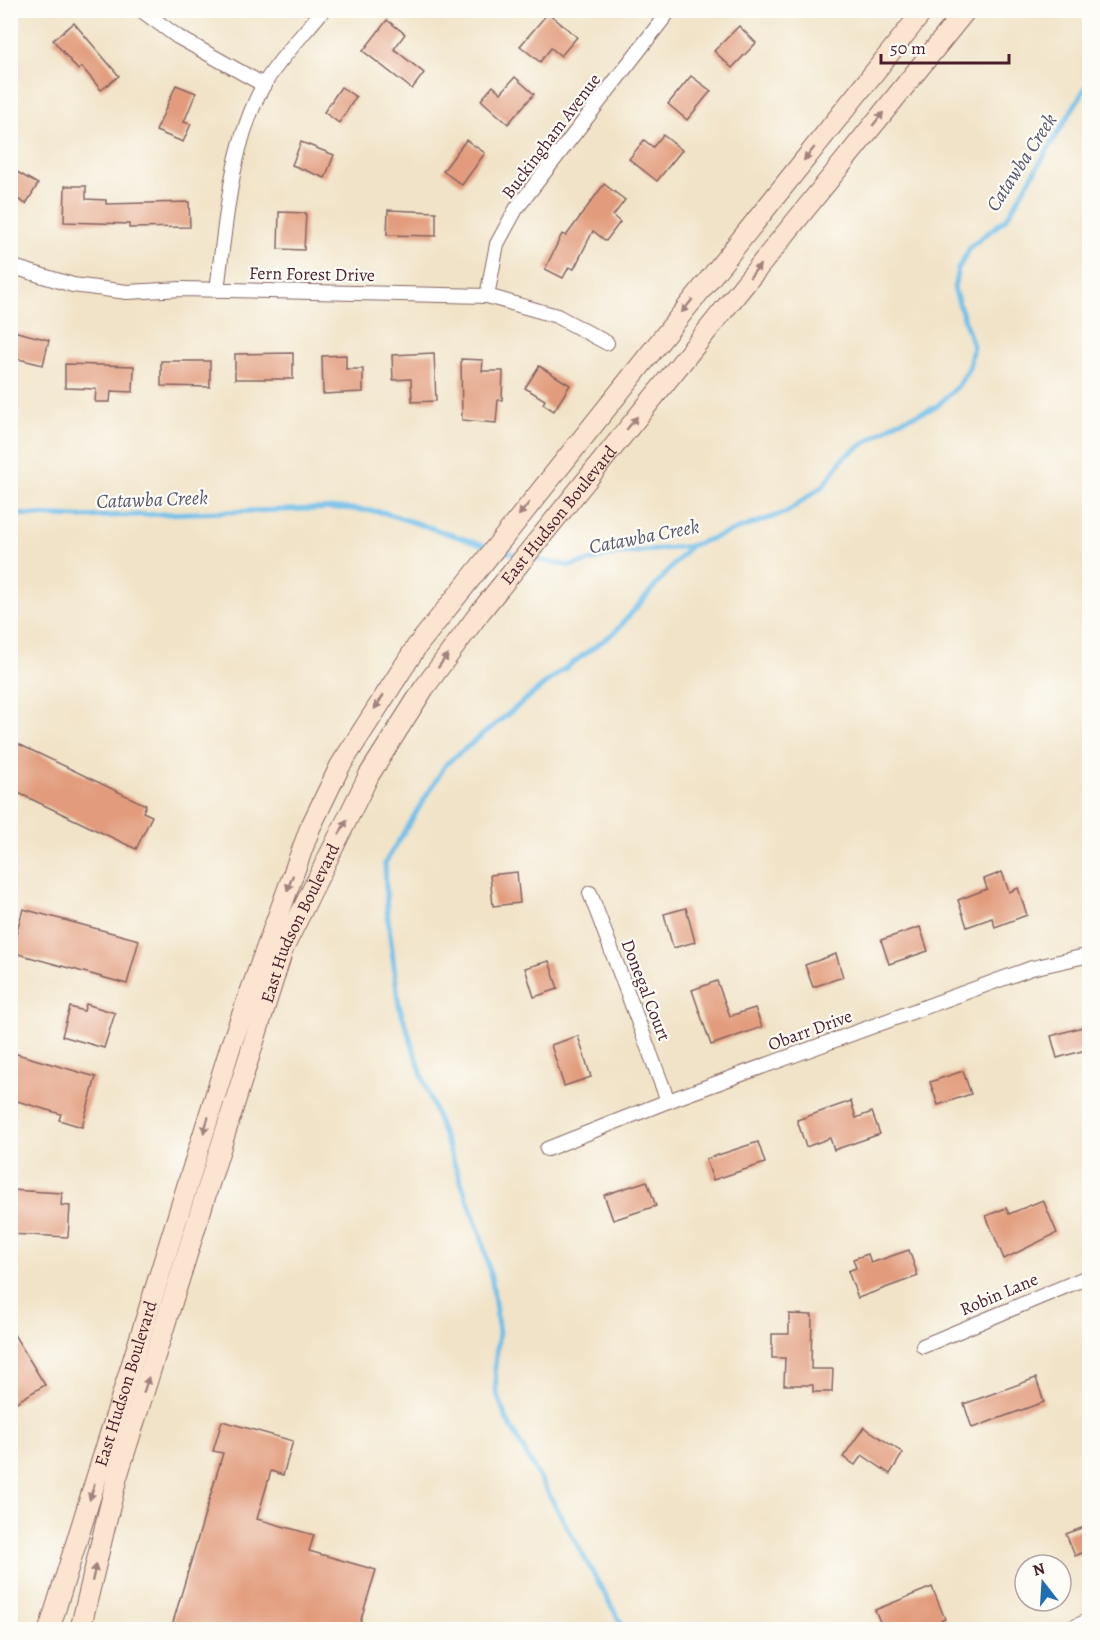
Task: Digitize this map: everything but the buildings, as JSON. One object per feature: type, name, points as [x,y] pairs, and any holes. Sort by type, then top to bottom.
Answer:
[{"type":"main road","name":"East Hudson Boulevard","points":[[49,1629],[223,1070],[310,828],[340,766],[378,702],[450,603],[924,10]]},
{"type":"main road","name":"East Hudson Boulevard","points":[[80,1629],[117,1477],[283,949],[363,786],[397,727],[481,610],[966,10]]},
{"type":"street","points":[[141,10],[178,37],[264,85]]},
{"type":"street","points":[[217,290],[231,189],[242,139],[264,85],[323,10]]},
{"type":"street","name":"Buckingham Avenue","points":[[487,296],[497,244],[516,209],[670,10]]},
{"type":"street","name":"Fern Forest Drive","points":[[10,266],[46,279],[100,290],[127,292],[217,290],[487,296],[557,316],[608,343]]},
{"type":"street","name":"Donegal Court","points":[[590,893],[668,1101]]},
{"type":"street","name":"Obarr Drive","points":[[547,1149],[668,1101],[1032,968],[1089,955]]},
{"type":"street","points":[[223,1070],[243,1076]]},
{"type":"street","name":"Robin Lane","points":[[923,1346],[1089,1276]]},
{"type":"street","points":[[1067,1629],[1089,1620]]},
{"type":"waterway","name":"Catawba Creek","points":[[529,558],[570,566],[617,554],[690,546],[787,512],[824,485],[844,457],[897,422],[936,407],[958,386],[969,368],[973,346],[954,288],[958,269],[971,246],[1006,219],[1090,80]]},
{"type":"waterway","name":"Catawba Creek","points":[[10,514],[79,517],[342,508],[382,512],[492,548]]},
{"type":"waterway","points":[[625,1630],[506,1418],[496,1391],[495,1365],[499,1333],[492,1281],[481,1236],[427,1090],[399,1005],[387,911],[385,863],[446,764],[560,672],[615,632],[690,546]]},
{"type":"waterway","name":"Catawba Creek","points":[[501,550],[520,556]]}]
